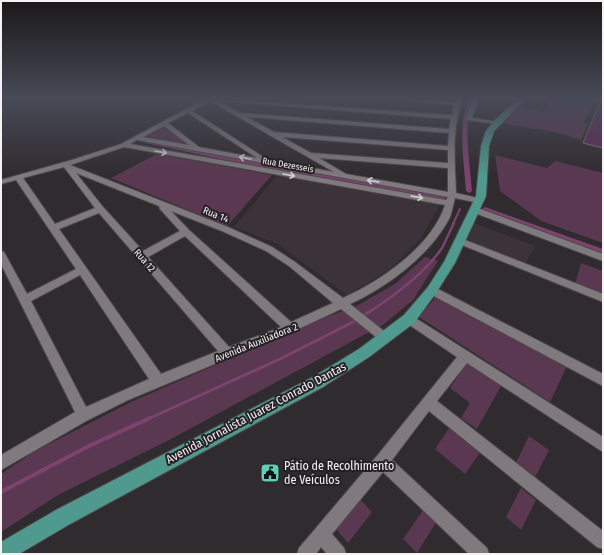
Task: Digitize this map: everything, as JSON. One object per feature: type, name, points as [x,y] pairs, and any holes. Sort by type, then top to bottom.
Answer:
[{"type":"main road","name":"Avenida Jornalista Juarez Conrado Dantas","points":[[1,553],[70,513],[318,382],[364,353],[409,319],[432,290],[449,263],[477,206],[483,186],[488,138],[490,131],[495,124]]},
{"type":"street","points":[[1,182],[67,166],[123,145],[162,124]]},
{"type":"street","points":[[165,124],[199,150]]},
{"type":"street","points":[[209,124],[269,163]]},
{"type":"street","points":[[255,124],[349,177]]},
{"type":"street","points":[[285,124],[312,129],[452,148]]},
{"type":"street","points":[[273,134],[356,124],[453,131]]},
{"type":"street","points":[[454,124],[451,199],[477,206],[603,258]]},
{"type":"street","name":"Rua Dezesseis","points":[[138,138],[349,177],[451,199]]},
{"type":"street","name":"Rua Dezesseis","points":[[123,145],[451,199]]},
{"type":"street","points":[[309,154],[452,166]]},
{"type":"street","name":"Rua 14","points":[[67,166],[225,229],[269,249],[292,264],[385,338]]},
{"type":"street","name":"Rua 12","points":[[67,166],[100,209],[228,354]]},
{"type":"street","points":[[18,177],[158,380]]},
{"type":"street","name":"Avenida Auxiliadora 2","points":[[2,459],[83,415],[158,380],[228,354],[290,328],[342,305],[366,292],[399,270],[428,241],[446,218],[451,199]]},
{"type":"street","points":[[161,204],[186,232],[290,328]]},
{"type":"street","points":[[54,228],[100,209]]},
{"type":"street","points":[[142,256],[186,232]]},
{"type":"street","points":[[460,241],[603,298]]},
{"type":"street","points":[[1,254],[83,415]]},
{"type":"street","points":[[24,300],[82,270]]},
{"type":"street","points":[[432,290],[603,380]]},
{"type":"street","points":[[409,319],[603,445]]},
{"type":"street","points":[[306,554],[465,356]]},
{"type":"street","points":[[428,402],[603,541]]},
{"type":"street","points":[[382,461],[481,554]]},
{"type":"street","points":[[321,534],[338,554]]},
{"type":"shaded area","points":[[506,124],[588,124],[581,140],[559,133]]},
{"type":"shaded area","points":[[164,128],[185,141],[181,144],[147,136]]},
{"type":"shaded area","points":[[157,154],[272,175],[227,226],[111,178]]},
{"type":"shaded area","points":[[495,155],[547,168],[555,161],[603,173],[603,243],[541,221],[500,191]]},
{"type":"shaded area","points":[[278,174],[441,203],[420,240],[389,270],[347,295],[278,244],[234,227]]},
{"type":"shaded area","points":[[474,223],[535,246],[525,264],[467,240]]},
{"type":"shaded area","points":[[425,257],[438,261],[413,300],[384,324],[171,439],[58,495],[1,532],[1,474],[35,451],[133,401],[324,318],[358,305],[395,284]]},
{"type":"shaded area","points":[[581,263],[603,271],[603,295],[575,284]]},
{"type":"shaded area","points":[[435,298],[567,366],[550,402],[419,317]]},
{"type":"shaded area","points":[[467,363],[501,386],[477,429],[461,418],[470,403],[450,388]]},
{"type":"shaded area","points":[[451,425],[481,451],[465,474],[435,449]]},
{"type":"shaded area","points":[[529,436],[549,450],[534,479],[515,465]]},
{"type":"shaded area","points":[[521,488],[536,500],[521,530],[506,517]]},
{"type":"shaded area","points":[[360,499],[372,512],[348,543],[336,529]]},
{"type":"shaded area","points":[[424,509],[437,521],[417,553],[403,539]]},
{"type":"building","points":[[591,124],[603,124],[603,148],[583,143]]},
{"type":"waterway","points":[[465,124],[469,191]]},
{"type":"waterway","points":[[143,141],[249,163],[444,197]]},
{"type":"waterway","points":[[453,224],[460,209]]},
{"type":"waterway","points":[[485,209],[603,252]]},
{"type":"waterway","points":[[371,311],[400,290],[427,266],[442,248],[454,223]]},
{"type":"waterway","points":[[361,317],[372,310]]},
{"type":"waterway","points":[[148,419],[280,359],[357,320]]},
{"type":"waterway","points":[[1,492],[89,446],[150,418]]},
{"type":"place","name":"Pátio de Recolhimento de Veículos","points":[[270,473]]}]
